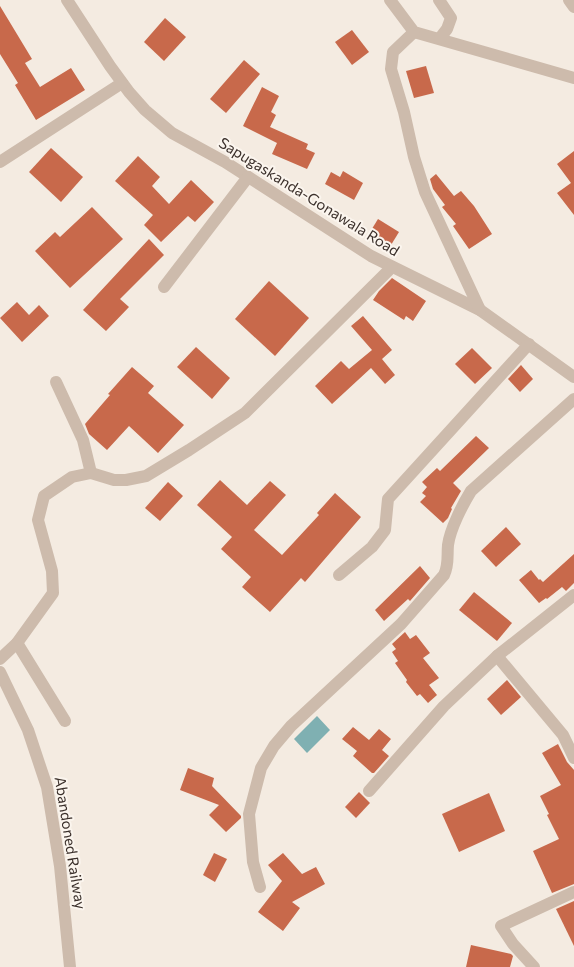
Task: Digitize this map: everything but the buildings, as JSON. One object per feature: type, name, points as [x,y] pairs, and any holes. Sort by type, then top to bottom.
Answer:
[{"type":"street","name":"Sapugaskanda-Gonawala Road","points":[[67,0],[122,83],[145,110],[172,133],[225,162],[372,256],[480,310],[574,377]]},
{"type":"street","points":[[390,0],[414,32],[574,78]]},
{"type":"street","points":[[439,0],[451,18],[447,29],[440,38]]},
{"type":"street","points":[[569,0],[574,7]]},
{"type":"street","points":[[414,32],[393,52],[390,69],[404,112],[414,157],[425,192],[480,310]]},
{"type":"street","points":[[0,162],[122,83]]},
{"type":"street","points":[[164,287],[248,177]]},
{"type":"street","points":[[0,659],[17,643],[53,594],[52,571],[38,520],[44,496],[72,477],[91,473],[114,480],[146,476],[189,450],[245,413],[392,267]]},
{"type":"street","points":[[339,575],[372,547],[385,530],[388,500],[529,344]]},
{"type":"street","points":[[56,382],[83,440],[91,473]]},
{"type":"street","points":[[260,887],[253,862],[249,814],[261,768],[274,746],[291,726],[401,624],[444,575],[448,567],[448,543],[463,504],[471,491],[574,399]]},
{"type":"street","points":[[369,791],[444,706],[498,656],[574,596]]},
{"type":"street","points":[[17,643],[65,721]]},
{"type":"street","points":[[498,656],[563,735],[574,758]]},
{"type":"street","name":"Abandoned Railway","points":[[0,672],[28,730],[47,787],[60,866],[70,967]]},
{"type":"street","points":[[534,967],[513,944],[501,926],[574,892]]},
{"type":"water","points":[[317,716],[330,730],[307,753],[294,739]]}]
